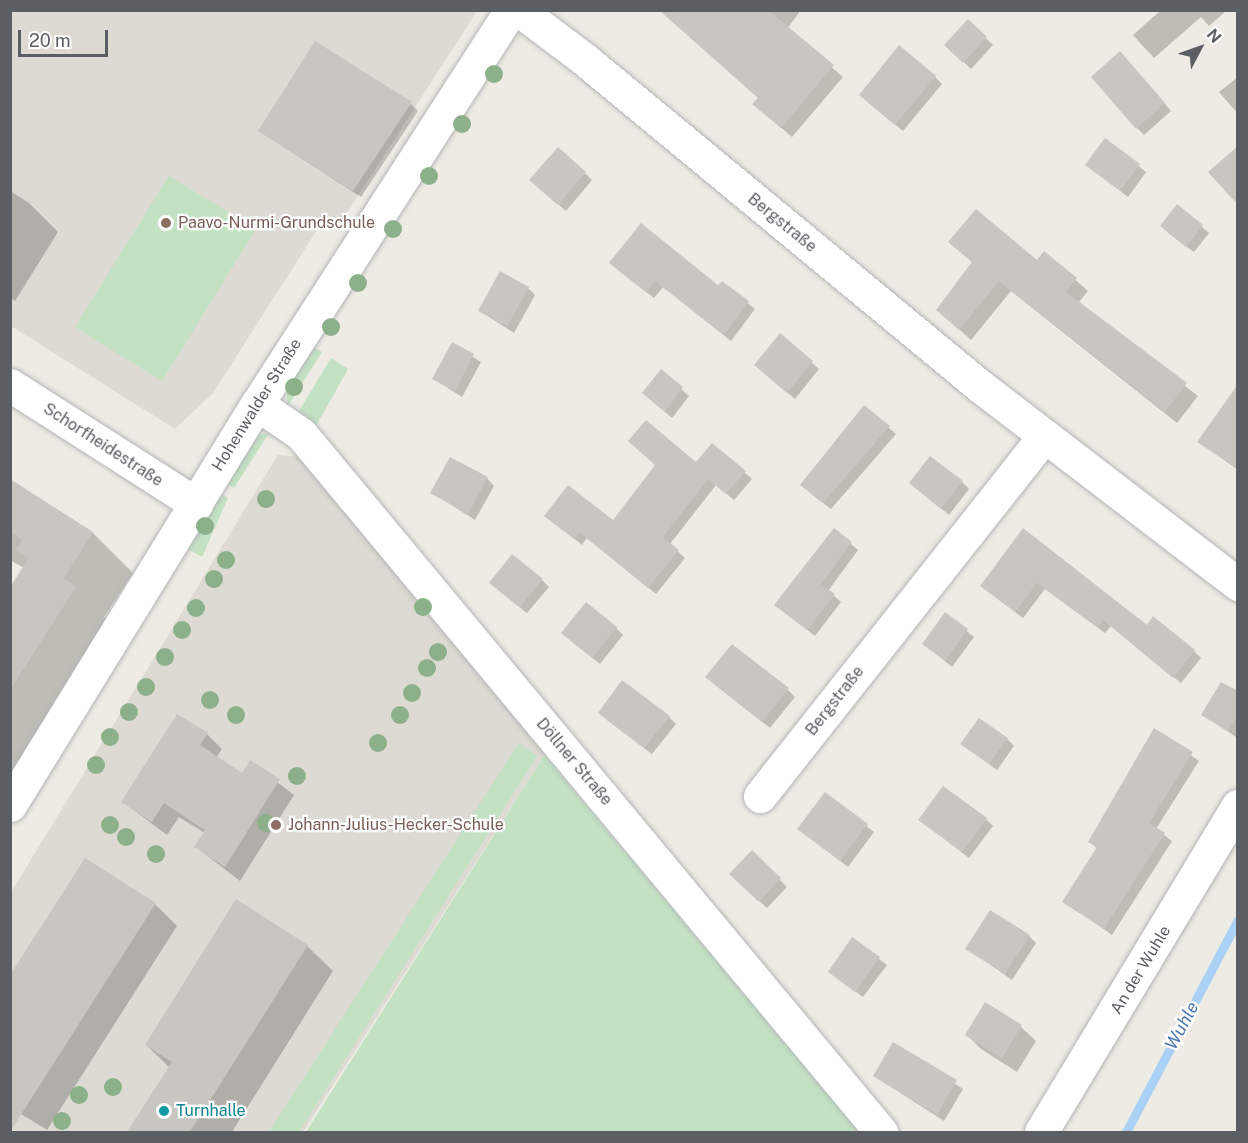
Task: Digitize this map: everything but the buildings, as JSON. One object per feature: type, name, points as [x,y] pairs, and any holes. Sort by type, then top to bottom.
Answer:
[{"type":"street","name":"Hohenwalder Straße","points":[[10,805],[257,404],[511,10]]},
{"type":"street","name":"Bergstraße","points":[[519,10],[584,58],[1044,436],[1238,584]]},
{"type":"street","name":"Schorfheidestraße","points":[[10,385],[196,504]]},
{"type":"street","name":"Döllner Straße","points":[[257,404],[301,434],[554,722],[881,1132]]},
{"type":"street","name":"Bergstraße","points":[[760,796],[1044,436]]},
{"type":"street","name":"An der Wuhle","points":[[1041,1132],[1238,806]]},
{"type":"shaded area","name":"Paavo-Nurmi-Grundschule","points":[[10,11],[477,11],[338,227],[324,219],[213,393],[175,429],[11,326]]},
{"type":"shaded area","name":"Johann-Julius-Hecker-Schule","points":[[278,455],[303,457],[546,751],[303,1132],[11,1132],[10,894]]},
{"type":"green space","points":[[169,176],[256,229],[162,381],[75,327]]},
{"type":"green space","points":[[310,344],[322,352],[288,406],[286,385]]},
{"type":"green space","points":[[331,358],[348,369],[312,433],[296,416]]},
{"type":"green space","points":[[269,433],[234,488],[224,482],[257,435]]},
{"type":"green space","points":[[218,492],[228,498],[202,557],[184,547]]},
{"type":"green space","points":[[519,743],[537,756],[299,1132],[269,1132]]},
{"type":"green space","points":[[545,756],[859,1132],[306,1132]]},
{"type":"waterway","name":"Wuhle","points":[[1126,1132],[1238,920]]},
{"type":"place","name":"Paavo-Nurmi-Grundschule","points":[[166,223]]},
{"type":"place","name":"Johann-Julius-Hecker-Schule","points":[[276,825]]},
{"type":"place","name":"Turnhalle","points":[[164,1111]]}]
